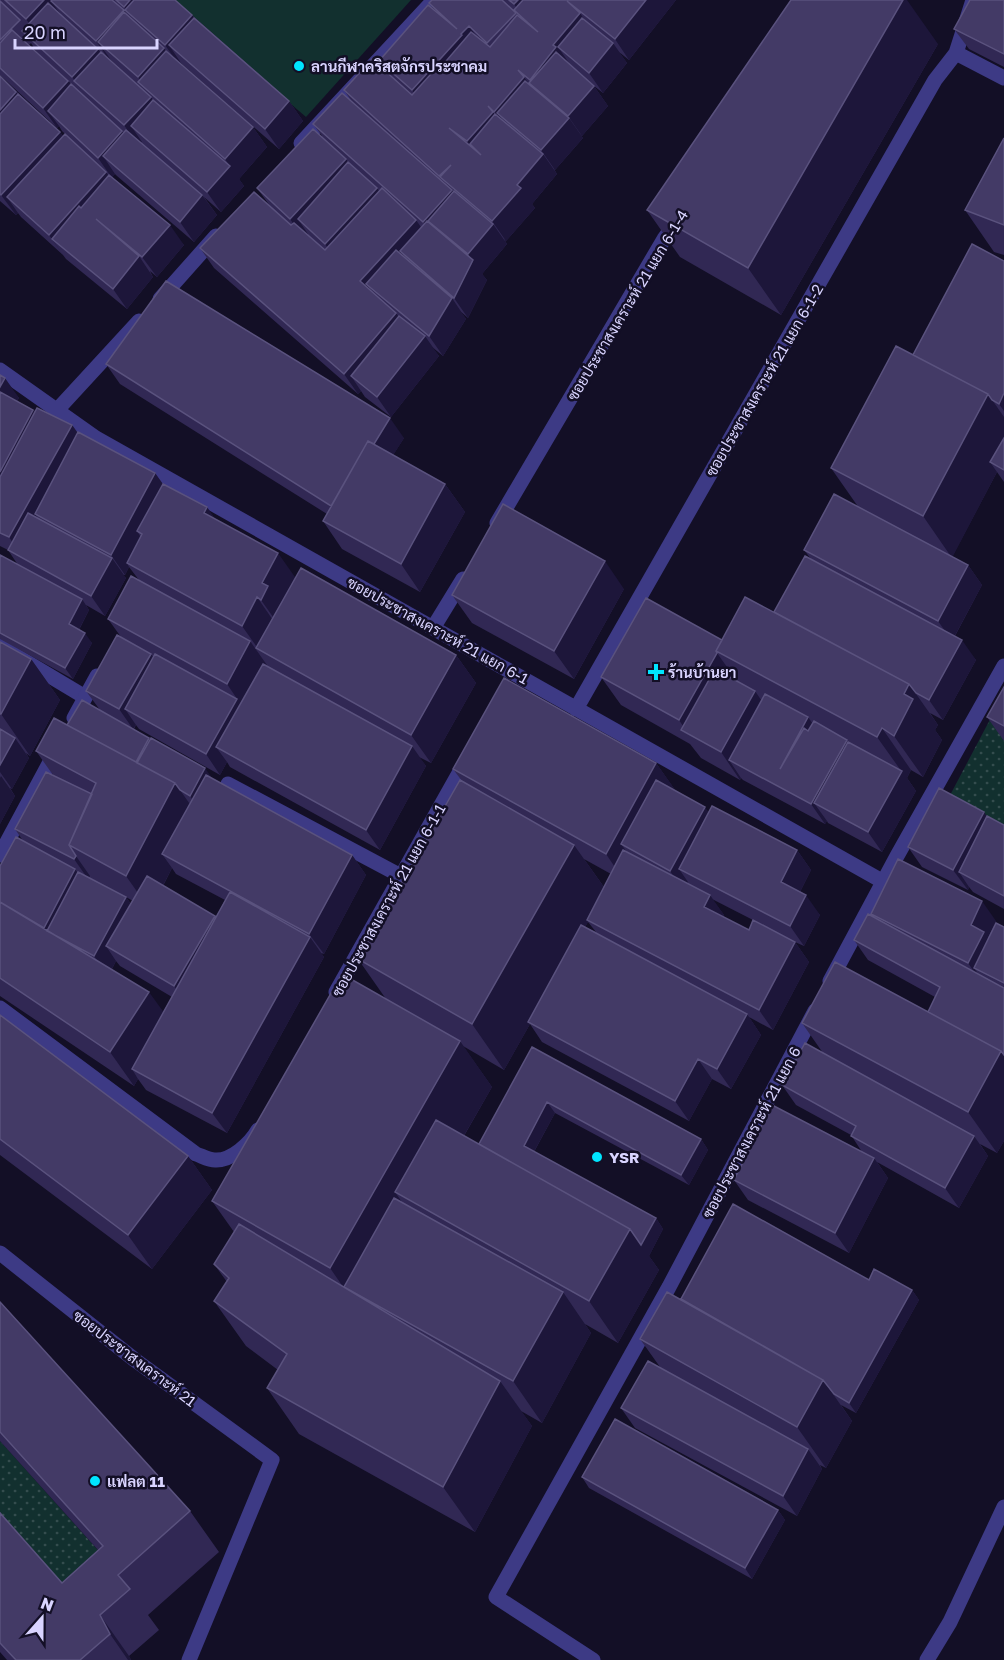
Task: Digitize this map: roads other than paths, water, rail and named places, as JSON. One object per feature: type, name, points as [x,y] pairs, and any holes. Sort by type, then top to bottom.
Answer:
[{"type":"street","points":[[292,153],[434,0]]},
{"type":"street","points":[[973,0],[956,53],[1004,78]]},
{"type":"street","name":"ซอยประชาสงเคราะห์ 21 แยก 6-1-2","points":[[576,709],[929,90],[956,53]]},
{"type":"street","name":"ซอยประชาสงเคราะห์ 21 แยก 6-1-4","points":[[489,535],[664,239],[683,212]]},
{"type":"street","points":[[58,409],[223,229]]},
{"type":"street","name":"ซอยประชาสงเคราะห์ 21 แยก 6-1","points":[[0,370],[96,438],[192,498],[433,628],[512,678],[576,709],[882,881]]},
{"type":"street","points":[[433,628],[471,566]]},
{"type":"street","points":[[0,646],[85,697]]},
{"type":"street","points":[[0,855],[105,660]]},
{"type":"street","name":"ซอยประชาสงเคราะห์ 21 แยก 6","points":[[593,1660],[496,1597],[669,1287],[882,881],[1004,666]]},
{"type":"street","name":"ซอยประชาสงเคราะห์ 21 แยก 6-1-1","points":[[327,1007],[476,742]]},
{"type":"street","points":[[228,784],[401,876]]},
{"type":"street","points":[[0,1008],[196,1154],[215,1160],[234,1155],[254,1136],[266,1116]]},
{"type":"street","name":"ซอยประชาสงเคราะห์ 21","points":[[0,1253],[135,1360],[272,1460],[189,1660]]},
{"type":"street","points":[[927,1660],[950,1622],[1004,1507]]},
{"type":"place","name":"ลานกีฬาคริสตจักรประชาคม","points":[[299,66]]},
{"type":"place","name":"ร้านบ้านยา","points":[[656,672]]},
{"type":"place","name":"YSR","points":[[597,1157]]},
{"type":"place","name":"แฟลต 11","points":[[95,1481]]}]
